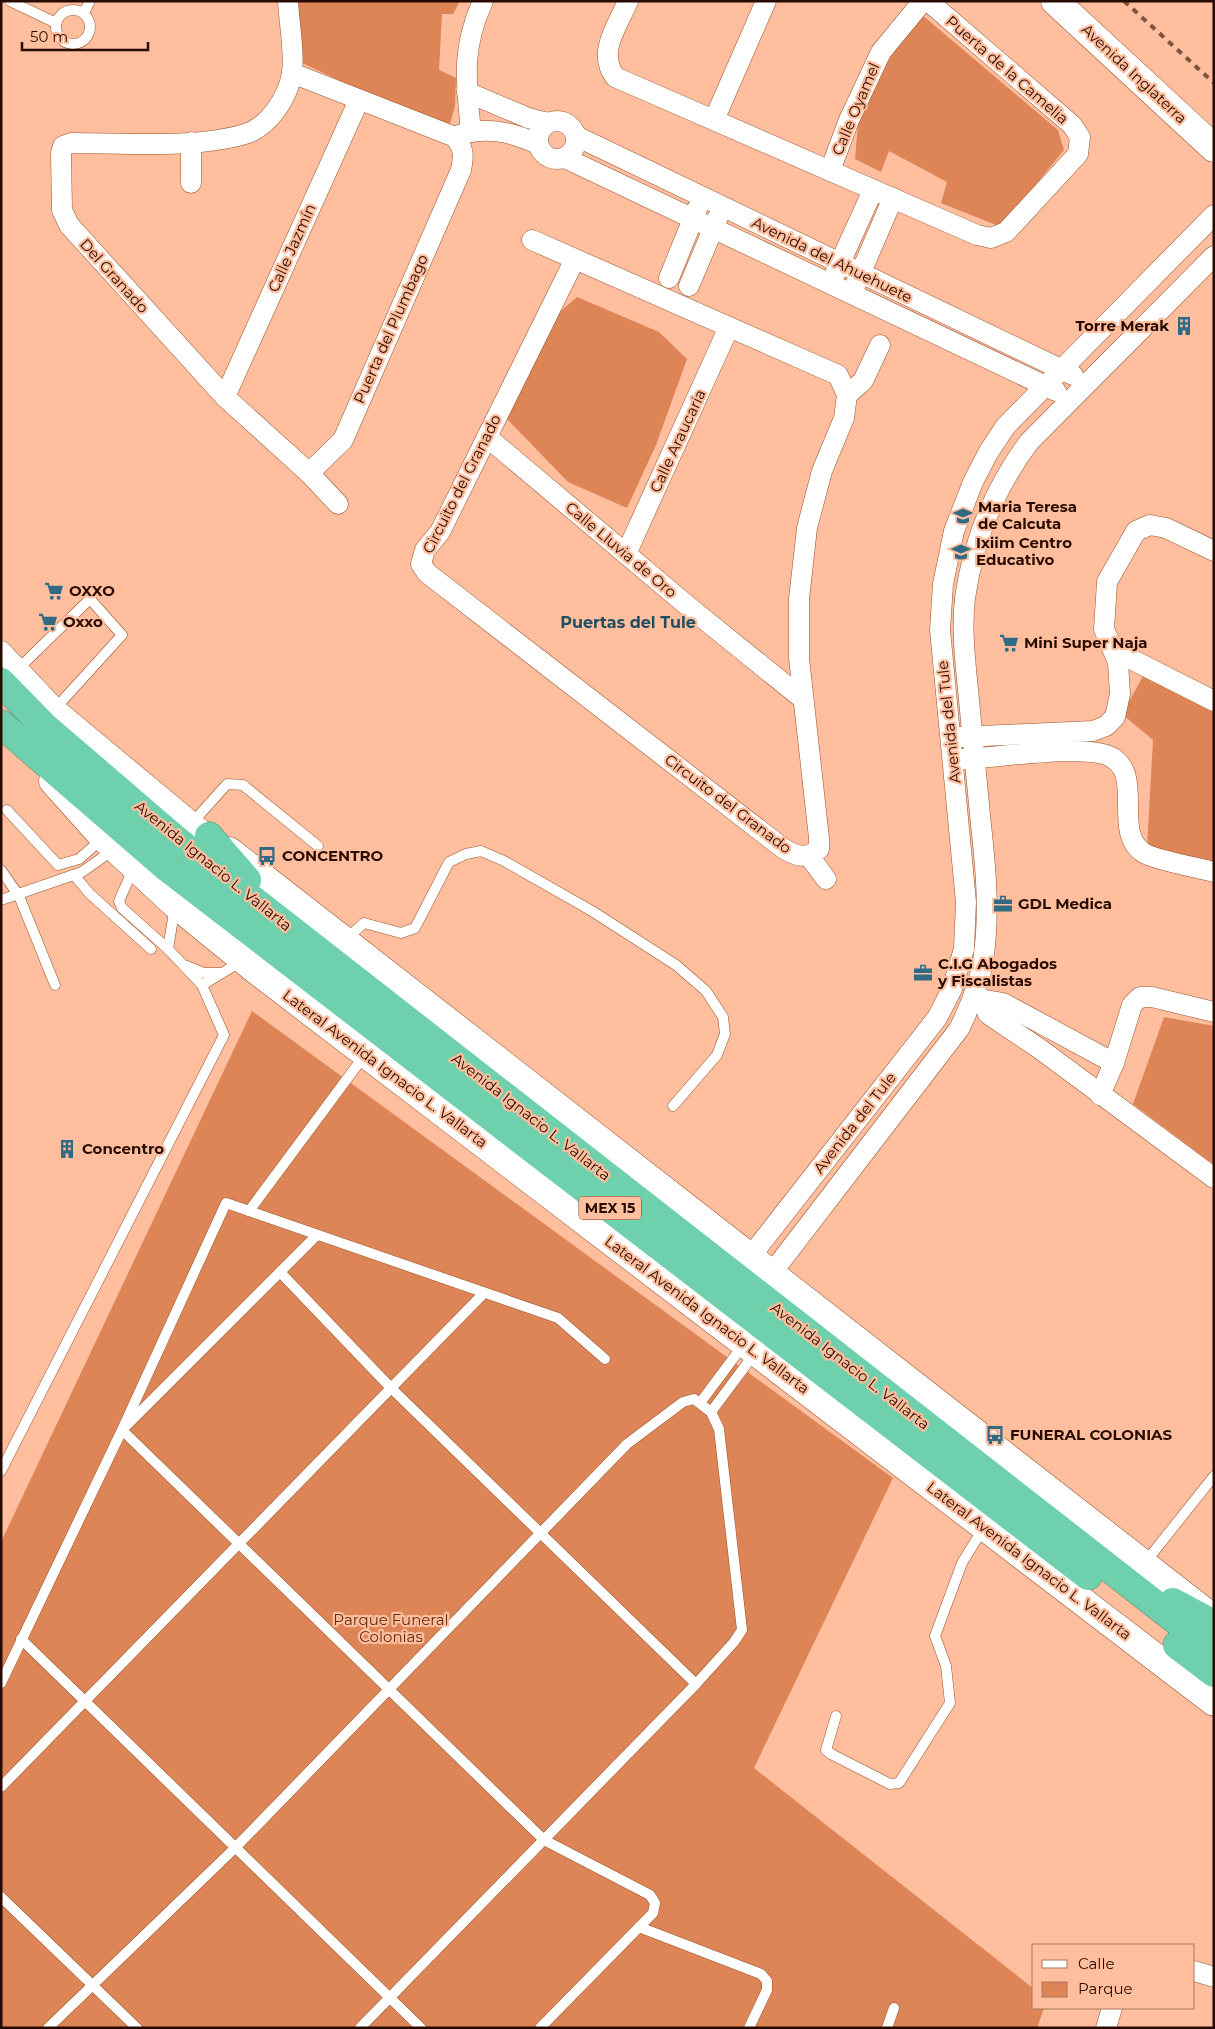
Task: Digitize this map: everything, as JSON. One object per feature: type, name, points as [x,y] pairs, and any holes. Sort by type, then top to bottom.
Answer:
[{"type":"highway","name":"Avenida Ignacio L. Vallarta","points":[[10,675],[49,717],[179,842],[1214,1650]]},
{"type":"highway","name":"Avenida Ignacio L. Vallarta","points":[[7,730],[166,867],[1214,1673]]},
{"type":"highway","points":[[201,829],[289,928]]},
{"type":"highway","points":[[1111,1570],[1214,1624]]},
{"type":"highway","points":[[1184,1650],[1214,1685]]},
{"type":"street","name":"Del Granado","points":[[288,1],[292,73],[285,94],[274,113],[263,124],[247,134],[191,142],[71,143],[63,146],[61,153],[62,210],[69,225],[225,397],[310,473]]},
{"type":"street","name":"Puerta del Plumbago","points":[[310,473],[343,440],[461,170],[464,155],[462,146],[468,133],[466,58],[468,42],[483,1]]},
{"type":"street","name":"Puerta de la Camelia","points":[[628,1],[608,47],[607,66],[615,77],[977,235],[992,238],[1006,232],[1078,154],[1080,137],[1072,126],[928,1]]},
{"type":"street","points":[[714,120],[766,1]]},
{"type":"street","name":"Calle Oyamel","points":[[830,171],[849,120],[878,58],[923,1]]},
{"type":"street","name":"Avenida Inglaterra","points":[[1055,1],[1214,148]]},
{"type":"street","points":[[292,73],[359,100],[468,133],[506,133],[538,144],[548,158],[565,158],[572,153],[576,145],[576,136],[573,129],[562,121],[548,123],[528,118],[467,92]]},
{"type":"street","name":"Calle Jazmín","points":[[225,397],[359,100]]},
{"type":"street","points":[[538,144],[542,128],[548,123]]},
{"type":"street","name":"Avenida del Ahuehuete","points":[[576,136],[1088,382]]},
{"type":"street","points":[[191,142],[191,183]]},
{"type":"street","name":"Avenida del Ahuehuete","points":[[565,158],[713,230],[1072,398]]},
{"type":"street","points":[[830,285],[873,190]]},
{"type":"street","points":[[666,285],[702,198]]},
{"type":"street","points":[[851,294],[894,198]]},
{"type":"street","points":[[685,294],[722,207]]},
{"type":"street","name":"Avenida del Tule","points":[[750,1258],[937,1018],[952,989],[964,949],[966,902],[940,630],[943,584],[954,531],[973,482],[988,453],[1006,427],[1214,215]]},
{"type":"street","points":[[853,233],[874,243]]},
{"type":"street","points":[[532,240],[575,259],[666,285],[685,294],[730,327],[838,375],[847,395],[863,381],[880,345]]},
{"type":"street","name":"Avenida del Tule","points":[[771,1274],[960,1029],[979,1000],[987,917],[985,866],[964,645],[965,599],[976,546],[995,495],[1010,467],[1029,442],[1214,256]]},
{"type":"street","name":"Circuito del Granado","points":[[575,259],[440,532],[425,550],[421,564],[427,572],[784,849],[796,856],[810,856],[819,849],[799,658],[799,598],[804,545],[822,471],[844,418],[847,395]]},
{"type":"street","name":"Calle Araucaria","points":[[626,554],[730,327]]},
{"type":"street","name":"Calle Lluvia de Oro","points":[[487,437],[803,699]]},
{"type":"street","points":[[310,473],[338,504]]},
{"type":"street","points":[[950,737],[1094,730],[1106,726],[1115,717],[1120,694],[1118,662],[1104,629],[1107,582],[1136,531],[1150,525],[1166,528],[1214,551]]},
{"type":"street","points":[[1113,650],[1214,701]]},
{"type":"street","name":"Avenida Ignacio L. Vallarta","points":[[1,651],[10,675]]},
{"type":"street","name":"Avenida Ignacio L. Vallarta","points":[[49,717],[132,774],[201,829]]},
{"type":"street","name":"Lateral Avenida Ignacio L. Vallarta","points":[[7,730],[118,851],[175,904],[233,966],[365,1054],[1214,1702]]},
{"type":"street","points":[[1094,730],[1094,752]]},
{"type":"street","points":[[953,760],[1062,752],[1094,752],[1110,756],[1122,766],[1127,781],[1129,835],[1134,844],[1144,854],[1214,872]]},
{"type":"street","points":[[201,829],[1214,1619]]},
{"type":"street","points":[[810,856],[826,879]]},
{"type":"street","points":[[952,989],[979,1000],[1003,1003],[1114,1063]]},
{"type":"street","points":[[1100,1095],[1114,1063],[1132,1005],[1140,998],[1152,997],[1214,1012]]},
{"type":"street","points":[[979,1000],[988,1014],[1028,1041],[1214,1178]]},
{"type":"street","points":[[1028,1041],[1039,1022]]},
{"type":"street","points":[[1070,1072],[1084,1046]]},
{"type":"street","points":[[1195,1972],[1214,1978]]},
{"type":"street","points":[[1106,2028],[1112,2009]]},
{"type":"lane","points":[[10,1],[56,23]]},
{"type":"lane","points":[[78,8],[90,22],[90,32],[84,41],[74,44],[64,42],[57,34],[56,23],[63,13],[78,8],[90,1]]},
{"type":"lane","points":[[10,675],[90,600],[122,634],[49,717]]},
{"type":"lane","points":[[201,829],[227,784],[235,784],[243,786],[318,846]]},
{"type":"lane","points":[[7,810],[58,865],[118,851]]},
{"type":"lane","points":[[1,900],[19,896],[74,875],[118,851]]},
{"type":"lane","points":[[1,1471],[224,1035],[202,985],[168,949],[122,908],[119,901],[118,851]]},
{"type":"lane","points":[[344,940],[364,923],[401,934],[415,928],[449,862],[466,854],[481,851],[504,861],[592,911],[676,965],[706,991],[723,1017],[725,1034],[717,1055],[674,1106]]},
{"type":"lane","points":[[1,870],[19,896],[55,985]]},
{"type":"lane","points":[[74,875],[90,894],[151,949]]},
{"type":"lane","points":[[168,949],[175,904]]},
{"type":"lane","points":[[182,963],[204,973],[233,966]]},
{"type":"lane","points":[[202,985],[233,966]]},
{"type":"lane","points":[[249,1211],[365,1054]]},
{"type":"lane","points":[[1,1683],[122,1430],[226,1203],[558,1318],[606,1359]]},
{"type":"lane","points":[[122,1430],[317,1235]]},
{"type":"lane","points":[[280,1272],[391,1388],[696,1684]]},
{"type":"lane","points":[[1,1787],[484,1292]]},
{"type":"lane","points":[[700,1403],[750,1348]]},
{"type":"lane","points":[[711,1412],[750,1348]]},
{"type":"lane","points":[[48,2028],[236,1847],[627,1444],[683,1402],[694,1399],[711,1412],[719,1429],[742,1630],[734,1642],[696,1684],[360,2028]]},
{"type":"lane","points":[[122,1430],[544,1839],[650,1895],[655,1902],[653,1913],[540,2028]]},
{"type":"lane","points":[[1143,1564],[1214,1476]]},
{"type":"lane","points":[[836,1716],[826,1750],[830,1754],[890,1784],[899,1783],[950,1703],[946,1666],[935,1636],[962,1563],[984,1527]]},
{"type":"lane","points":[[21,1639],[86,1700],[421,2028]]},
{"type":"lane","points":[[1,1897],[93,1983],[137,2028]]},
{"type":"lane","points":[[639,1928],[761,1974],[767,1981],[767,1990],[749,2028]]},
{"type":"lane","points":[[887,2028],[894,2008]]},
{"type":"green space","points":[[297,1],[460,1],[453,14],[442,14],[439,70],[456,78],[455,106],[450,124],[434,125],[300,62]]},
{"type":"green space","points":[[921,14],[1058,130],[1064,150],[1001,227],[941,203],[947,182],[889,151],[881,172],[855,159],[860,101]]},
{"type":"green space","points":[[577,297],[659,332],[687,359],[656,445],[627,508],[568,482],[507,419],[553,318]]},
{"type":"green space","points":[[1146,671],[1214,705],[1214,865],[1147,847],[1153,740],[1122,714]]},
{"type":"green space","name":"Parque Funeral Colonias","points":[[252,1011],[893,1478],[754,1768],[1032,1987],[1032,2009],[1044,2009],[1037,2028],[1,2028],[1,1542]]},
{"type":"green space","points":[[1164,1017],[1214,1026],[1214,1165],[1133,1104]]},
{"type":"railway","points":[[1124,1],[1214,83]]},
{"type":"place","name":"Torre Merak","points":[[1184,326]]},
{"type":"place","name":"Maria Teresa de Calcuta","points":[[963,516]]},
{"type":"place","name":"Ixiim Centro Educativo","points":[[961,552]]},
{"type":"place","name":"OXXO","points":[[54,591]]},
{"type":"place","name":"Oxxo","points":[[48,622]]},
{"type":"place","name":"Mini Super Naja","points":[[1009,643]]},
{"type":"place","name":"CONCENTRO","points":[[267,856]]},
{"type":"place","name":"GDL Medica","points":[[1003,904]]},
{"type":"place","name":"C.I.G Abogados y Fiscalistas","points":[[923,973]]},
{"type":"place","name":"Concentro","points":[[67,1149]]},
{"type":"place","name":"FUNERAL COLONIAS","points":[[995,1435]]},
{"type":"district","name":"Puertas del Tule","points":[[628,622]]}]
